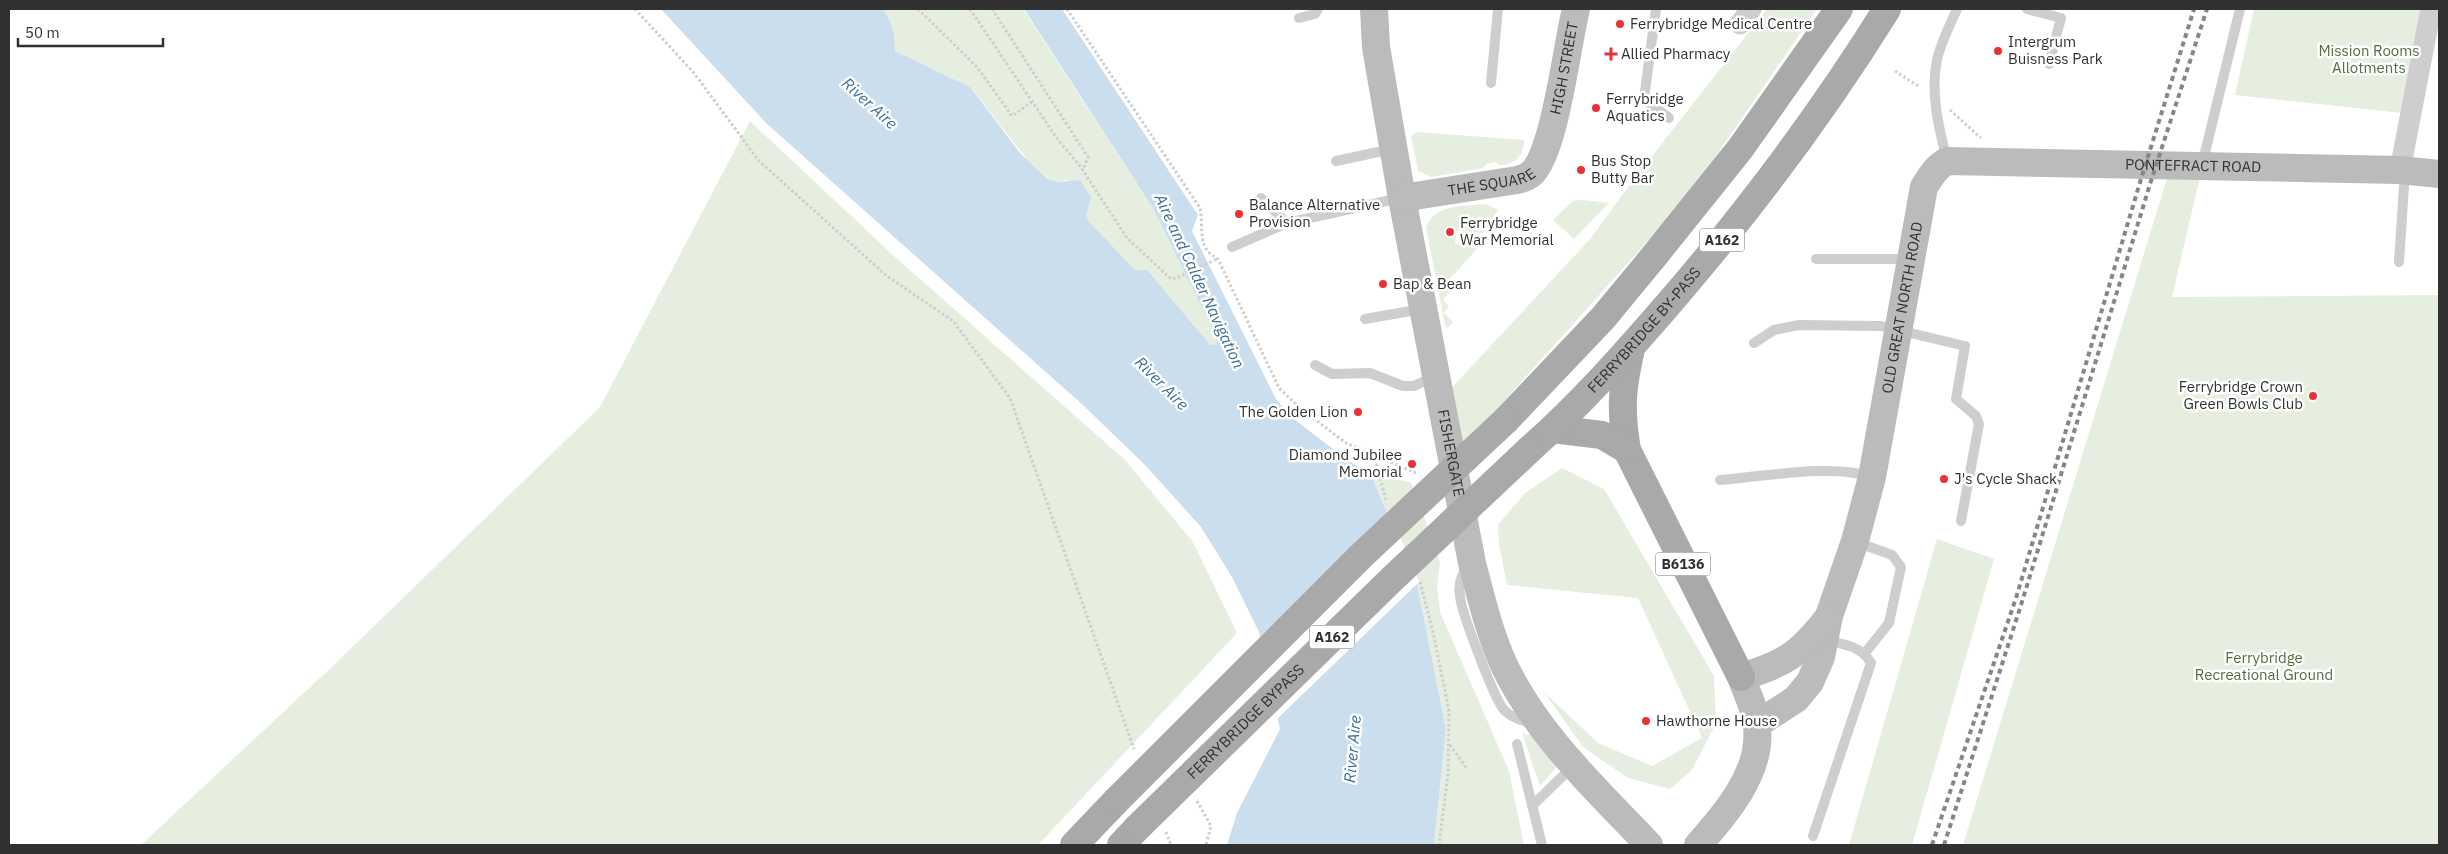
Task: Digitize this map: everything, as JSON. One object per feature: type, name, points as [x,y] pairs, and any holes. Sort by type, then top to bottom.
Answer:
[{"type":"main road","name":"FISHERGATE","points":[[1374,9],[1376,47],[1402,198],[1472,563],[1487,620],[1504,664],[1540,725],[1574,765],[1649,845]]},
{"type":"main road","name":"HIGH STREET","points":[[1551,128],[1576,9]]},
{"type":"main road","name":"A162","points":[[1074,845],[1362,555],[1506,420],[1603,318],[1740,149],[1839,9]]},
{"type":"main road","name":"FERRYBRIDGE BY-PASS","points":[[1530,449],[1552,429],[1631,347],[1774,176],[1847,73],[1887,9]]},
{"type":"main road","name":"THE SQUARE","points":[[1402,198],[1517,180],[1531,174],[1544,152],[1551,128]]},
{"type":"main road","name":"PONTEFRACT ROAD","points":[[1948,161],[2403,170],[2439,174]]},
{"type":"main road","name":"OLD GREAT NORTH ROAD","points":[[1757,724],[1796,699],[1810,682],[1821,657],[1826,628],[1855,541],[1872,477],[1924,187],[1932,173],[1948,161]]},
{"type":"main road","points":[[1626,450],[1622,421],[1622,388],[1631,347]]},
{"type":"main road","points":[[1552,429],[1602,435],[1626,450]]},
{"type":"main road","name":"FERRYBRIDGE BYPASS","points":[[1129,837],[1384,587],[1530,449]]},
{"type":"main road","name":"B6136","points":[[1626,450],[1741,677],[1757,724],[1754,762],[1743,785],[1717,824],[1698,845]]},
{"type":"main road","name":"OLD GREAT NORTH ROAD","points":[[1741,677],[1786,660],[1826,628]]},
{"type":"street","points":[[2403,170],[2431,9]]},
{"type":"lane","points":[[1299,18],[1316,14],[1318,9]]},
{"type":"lane","points":[[1491,83],[1498,9]]},
{"type":"lane","points":[[1656,9],[1644,99],[1669,118]]},
{"type":"lane","points":[[1948,161],[1938,115],[1935,71],[1939,52],[1957,9]]},
{"type":"lane","points":[[2027,9],[2061,18],[2049,64]]},
{"type":"lane","points":[[2202,166],[2240,9]]},
{"type":"lane","points":[[1336,160],[1393,148]]},
{"type":"lane","points":[[2399,262],[2403,170]]},
{"type":"lane","points":[[1261,198],[1287,223]]},
{"type":"lane","points":[[1232,247],[1287,223],[1402,198]]},
{"type":"lane","points":[[1816,260],[1910,259]]},
{"type":"lane","points":[[1365,319],[1423,308]]},
{"type":"lane","points":[[1754,343],[1774,330],[1799,325],[1881,326],[1965,346],[1956,399],[1976,416],[1979,424],[1961,521]]},
{"type":"lane","points":[[1316,364],[1332,374],[1370,373],[1403,386],[1414,386],[1436,375]]},
{"type":"lane","points":[[1720,480],[1828,470],[1855,471],[1872,477]]},
{"type":"lane","points":[[1855,541],[1892,555],[1901,567],[1889,623],[1866,653]]},
{"type":"lane","points":[[1812,836],[1869,675],[1871,663],[1866,653],[1826,628]]},
{"type":"lane","points":[[1517,744],[1542,845]]},
{"type":"lane","points":[[1532,806],[1574,765]]},
{"type":"path","points":[[635,9],[694,73],[759,161],[888,276],[953,321],[1010,398],[1135,750]]},
{"type":"path","points":[[918,9],[978,67],[1012,116],[1033,101]]},
{"type":"path","points":[[970,9],[1058,140],[1083,170],[1127,238],[1171,279],[1214,261]]},
{"type":"path","points":[[992,9],[1088,157],[1083,170]]},
{"type":"path","points":[[1067,9],[1200,208],[1203,222],[1200,238],[1209,254],[1218,259],[1279,388],[1300,408],[1346,443],[1421,476]]},
{"type":"path","points":[[1374,454],[1388,505]]},
{"type":"path","points":[[1417,576],[1433,632],[1449,711],[1445,809],[1439,845]]},
{"type":"path","points":[[1449,744],[1467,769]]},
{"type":"path","points":[[1165,828],[1171,845]]},
{"type":"green space","points":[[883,9],[1023,9],[1153,208],[1218,340],[1215,345],[1210,345],[1126,263],[1088,222],[1086,215],[1091,198],[1068,180],[1058,182],[1047,179],[1033,167],[970,87],[895,51],[893,29]]},
{"type":"green space","points":[[1767,9],[1817,9],[1689,195],[1495,411],[1463,441],[1446,394],[1591,238],[1631,183]]},
{"type":"green space","name":"Mission Rooms Allotments","points":[[2254,9],[2431,9],[2411,114],[2235,95]]},
{"type":"green space","points":[[750,121],[895,257],[1125,460],[1193,542],[1237,633],[1038,845],[141,845],[338,661],[600,407]]},
{"type":"green space","points":[[1417,132],[1524,140],[1524,145],[1520,155],[1509,164],[1488,163],[1483,168],[1431,177],[1418,171],[1411,136]]},
{"type":"green space","name":"Ferrybridge Recreational Ground","points":[[2168,175],[2200,177],[2172,297],[2439,295],[2439,845],[1963,845]]},
{"type":"green space","points":[[1573,201],[1609,203],[1574,239],[1553,220]]},
{"type":"green space","points":[[1486,204],[1498,210],[1483,233],[1457,231],[1455,244],[1477,249],[1446,283],[1452,289],[1443,300],[1449,306],[1444,313],[1453,322],[1446,329],[1426,228],[1430,220],[1443,210],[1459,206]]},
{"type":"green space","points":[[1562,468],[1604,489],[1714,676],[1716,723],[1692,770],[1670,789],[1628,778],[1583,747],[1544,692],[1598,743],[1652,766],[1702,738],[1638,598],[1507,585],[1499,544],[1498,525],[1525,493]]},
{"type":"green space","points":[[1371,475],[1410,482],[1414,489],[1440,562],[1437,585],[1440,612],[1509,771],[1524,845],[1434,845],[1446,729],[1417,584]]},
{"type":"green space","points":[[1937,539],[1994,559],[1912,845],[1849,845]]},
{"type":"green space","points":[[1538,731],[1557,761],[1555,769],[1540,786],[1522,733],[1527,735]]},
{"type":"water","points":[[661,9],[883,9],[893,29],[895,51],[970,87],[1020,153],[1047,179],[1058,182],[1080,180],[1091,198],[1086,215],[1089,222],[1135,270],[1147,270],[1210,345],[1215,345],[1218,340],[1153,208],[1024,9],[1062,9],[1198,215],[1192,231],[1276,399],[1290,416],[1346,459],[1371,475],[1417,584],[1446,729],[1434,845],[1227,845],[1237,813],[1280,729],[1259,632],[1232,577],[1201,527],[1145,465],[1084,406],[766,123]]},
{"type":"pier","points":[[1390,512],[1419,582],[1275,721],[1258,639]]},
{"type":"railway","points":[[1932,845],[2016,598],[2141,179],[2194,9]]},
{"type":"railway","points":[[1944,845],[2021,605],[2151,181],[2207,9]]},
{"type":"place","name":"Ferrybridge Medical Centre","points":[[1620,24]]},
{"type":"place","name":"Intergrum Buisness Park","points":[[1998,51]]},
{"type":"place","name":"Allied Pharmacy","points":[[1611,54]]},
{"type":"place","name":"Ferrybridge Aquatics","points":[[1596,108]]},
{"type":"place","name":"Bus Stop Butty Bar","points":[[1581,170]]},
{"type":"place","name":"Balance Alternative Provision","points":[[1239,214]]},
{"type":"place","name":"Ferrybridge War Memorial","points":[[1450,232]]},
{"type":"place","name":"Bap & Bean","points":[[1383,284]]},
{"type":"place","name":"Ferrybridge Crown Green Bowls Club","points":[[2313,396]]},
{"type":"place","name":"The Golden Lion","points":[[1358,412]]},
{"type":"place","name":"Diamond Jubilee Memorial","points":[[1412,464]]},
{"type":"place","name":"J's Cycle Shack","points":[[1944,479]]},
{"type":"place","name":"Hawthorne House","points":[[1646,721]]},
{"type":"water label","name":"River Aire","points":[[870,103]]},
{"type":"water label","name":"Aire and Calder Navigation","points":[[1200,281]]},
{"type":"water label","name":"River Aire","points":[[1162,383]]},
{"type":"water label","name":"River Aire","points":[[1352,749]]}]
